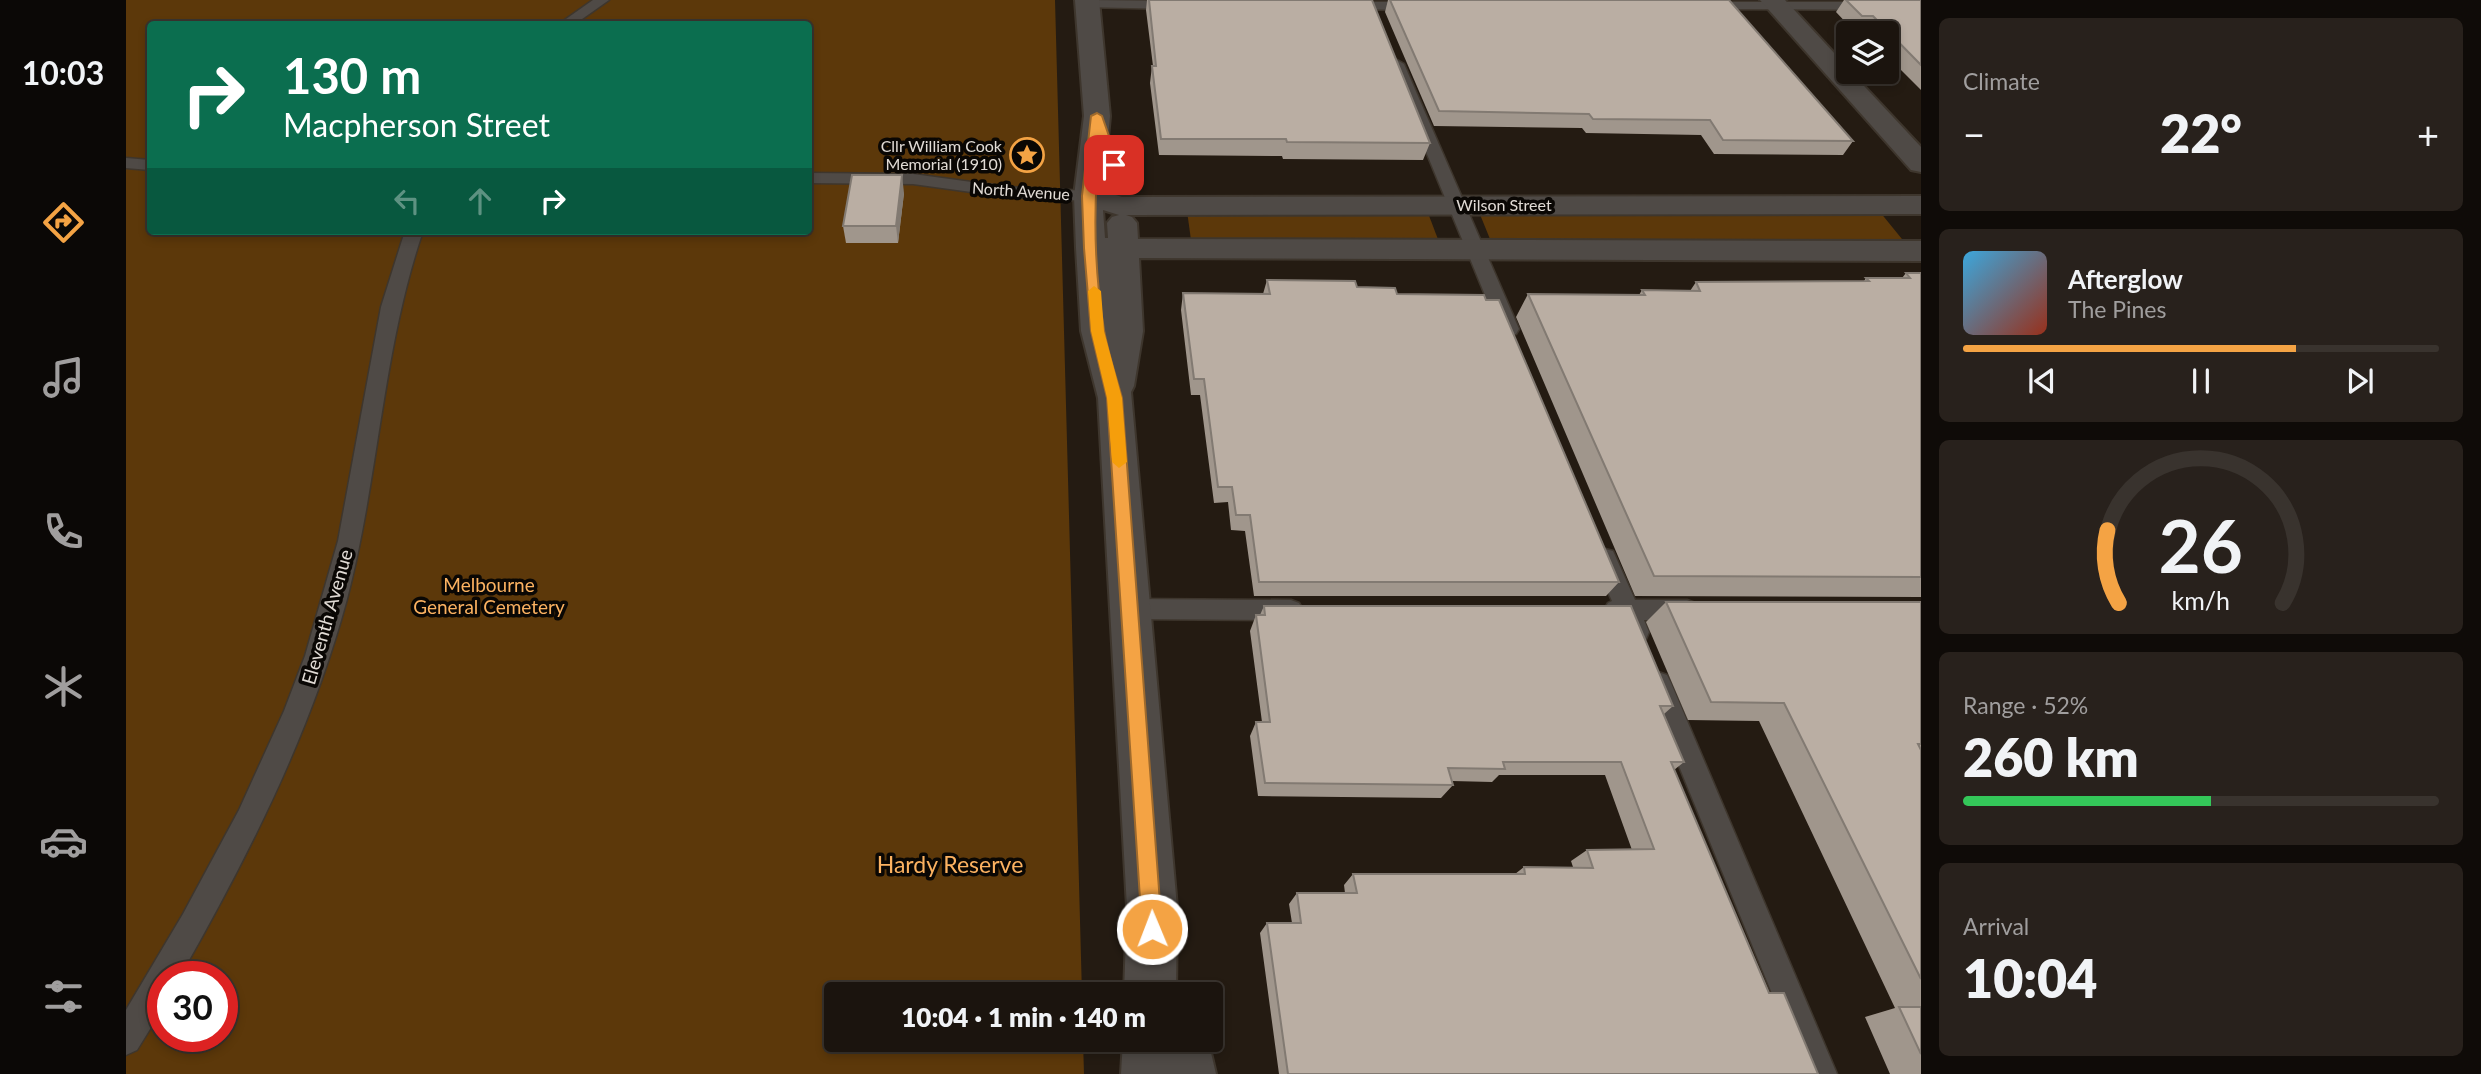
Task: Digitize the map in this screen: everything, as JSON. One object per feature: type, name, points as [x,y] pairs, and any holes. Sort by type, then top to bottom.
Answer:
[{"type":"street","points":[[1087,2],[1097,116],[1088,196],[1091,248],[1097,331],[1115,398],[1152,907],[1150,982]]},
{"type":"street","points":[[1774,3],[1921,164]]},
{"type":"street","points":[[1097,116],[1114,165],[1124,248],[1127,331],[1115,398]]},
{"type":"street","name":"Wilson Street","points":[[1088,196],[1120,206],[1921,205]]},
{"type":"street","points":[[1091,248],[1921,251]]},
{"type":"street","points":[[1152,907],[1169,982]]},
{"type":"street","points":[[1148,1074],[1149,1052]]},
{"type":"street","points":[[1184,1052],[1189,1074]]},
{"type":"lane","points":[[570,21],[602,0]]},
{"type":"lane","points":[[1087,2],[1185,5]]},
{"type":"lane","points":[[1690,6],[1774,3],[1921,6]]},
{"type":"lane","points":[[1334,6],[1373,9],[1428,6]]},
{"type":"lane","points":[[1389,45],[1516,347]]},
{"type":"lane","points":[[126,163],[147,165]]},
{"type":"lane","name":"North Avenue","points":[[812,178],[913,179],[982,189],[1088,196]]},
{"type":"lane","name":"Eleventh Avenue","points":[[173,961],[263,795],[299,708],[327,628],[349,543],[386,327],[413,235]]},
{"type":"lane","points":[[1596,535],[1821,1074]]},
{"type":"lane","points":[[1131,609],[1316,610]]},
{"type":"lane","points":[[1588,610],[1711,610]]},
{"type":"lane","name":"Eleventh Avenue","points":[[126,1039],[147,1004]]},
{"type":"green space","name":"Melbourne General Cemetery","points":[[126,0],[1055,0],[1082,982],[824,982],[824,1052],[1083,1052],[1084,1074],[126,1074]]},
{"type":"green space","points":[[1187,211],[1428,213],[1439,242],[1191,240]]},
{"type":"green space","points":[[1479,212],[1880,212],[1906,244],[1492,244]]},
{"type":"building","points":[[1149,0],[1372,0],[1430,143],[1161,139],[1152,66],[1156,66]]},
{"type":"building","points":[[1390,0],[1729,0],[1853,141],[1723,140],[1710,120],[1593,119],[1589,114],[1439,111]]},
{"type":"building","points":[[1846,0],[1921,0],[1921,65],[1899,43],[1899,21],[1878,21],[1873,16],[1862,16]]},
{"type":"building","points":[[852,175],[902,175],[896,226],[843,226]]},
{"type":"building","points":[[1906,273],[1921,273],[1921,577],[1654,576],[1528,294],[1645,295],[1642,290],[1700,291],[1696,282],[1869,281],[1866,278],[1910,278]]},
{"type":"building","points":[[1267,280],[1355,281],[1357,287],[1395,288],[1397,294],[1484,295],[1486,300],[1499,300],[1619,582],[1259,582],[1250,515],[1236,515],[1232,487],[1218,487],[1204,379],[1194,379],[1183,293],[1270,294]]},
{"type":"building","points":[[1666,602],[1921,602],[1921,744],[1918,744],[1921,750],[1921,979],[1784,703],[1711,702]]},
{"type":"building","points":[[1264,606],[1631,606],[1673,706],[1660,706],[1684,762],[1671,762],[1769,993],[1784,993],[1818,1074],[1288,1074],[1267,923],[1301,923],[1297,893],[1357,893],[1353,874],[1525,874],[1524,867],[1593,868],[1587,850],[1654,849],[1621,762],[1503,762],[1505,769],[1448,768],[1453,785],[1265,783],[1256,722],[1270,722],[1256,615],[1265,615]]},
{"type":"building","points":[[1899,1007],[1921,1007],[1921,1054]]},
{"type":"slow traffic","points":[[1094,291],[1097,331],[1115,398],[1119,462]]},
{"type":"place","name":"Cllr William Cook Memorial (1910)","points":[[1027,155]]},
{"type":"route","points":[[1114,165],[1097,116],[1088,196],[1091,248],[1097,331],[1115,398],[1152,929]]},
{"type":"park label","name":"Hardy Reserve","points":[[950,865]]}]
